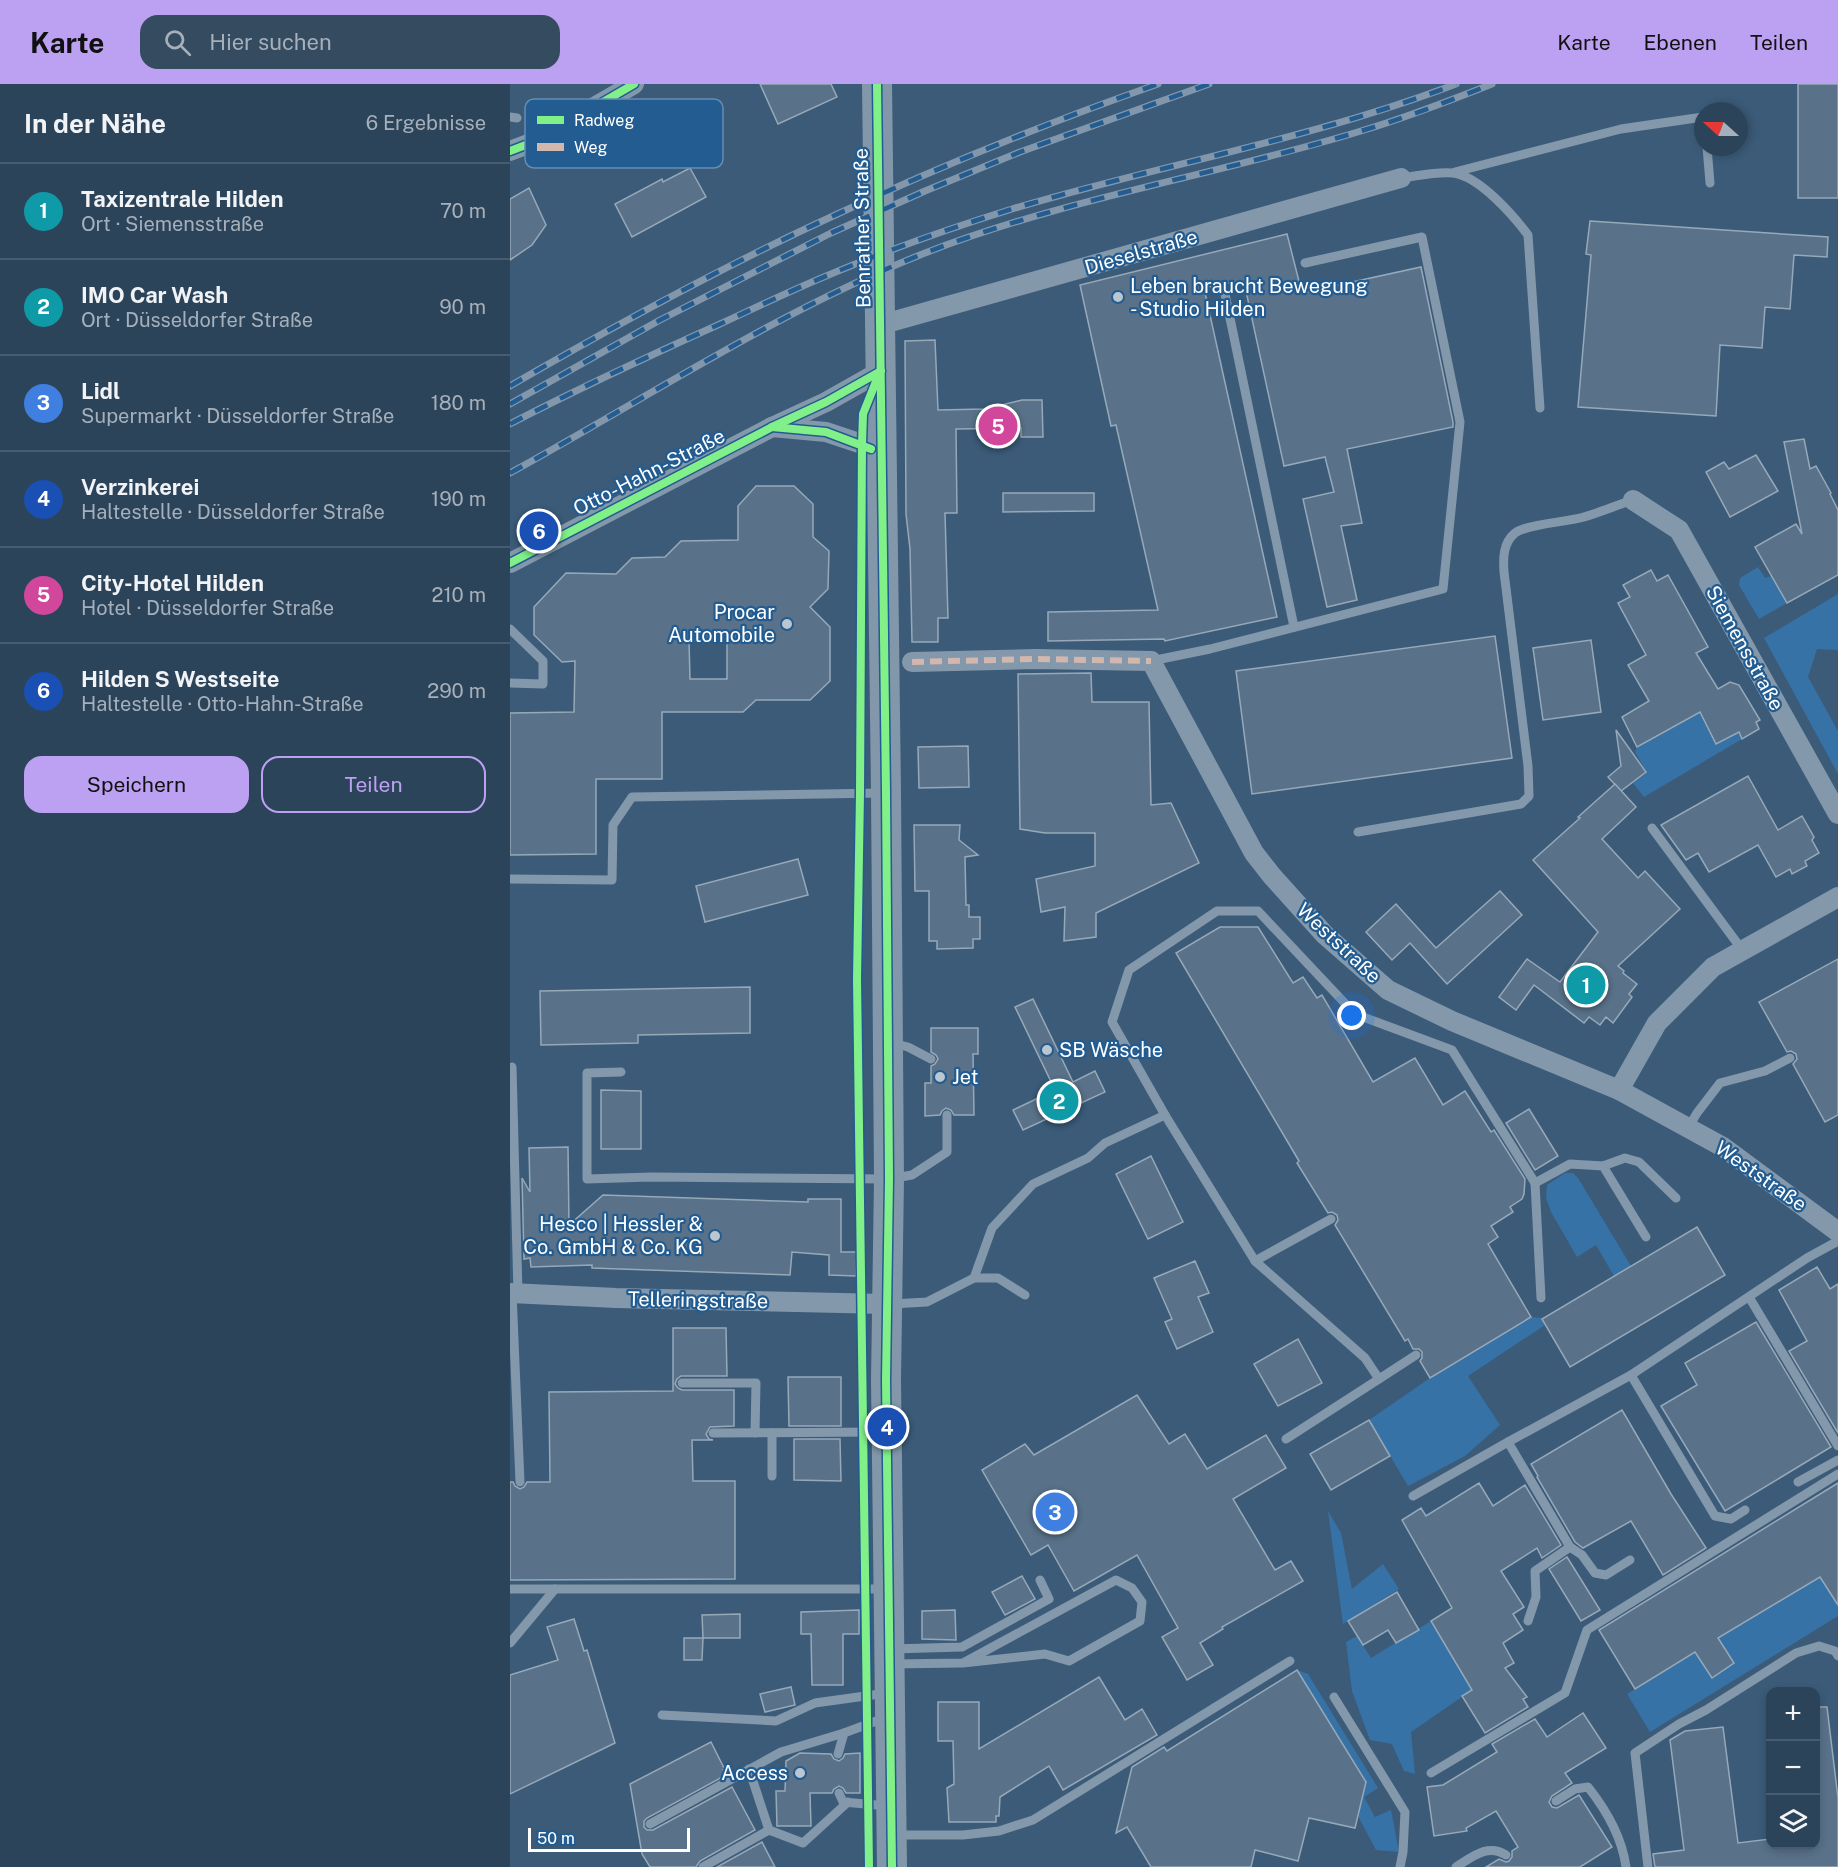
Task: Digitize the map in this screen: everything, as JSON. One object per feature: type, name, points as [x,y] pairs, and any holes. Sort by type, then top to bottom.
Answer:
[{"type":"main road","name":"Benrather Straße","points":[[877,84],[886,793],[889,1179],[886,1304],[892,1867]]},
{"type":"street","points":[[608,99],[634,84]]},
{"type":"street","points":[[510,151],[525,145]]},
{"type":"street","name":"Dieselstraße","points":[[880,325],[1401,178]]},
{"type":"street","name":"Otto-Hahn-Straße","points":[[510,563],[772,427],[826,402],[881,371]]},
{"type":"street","points":[[772,427],[826,432],[881,453]]},
{"type":"street","name":"Siemensstraße","points":[[1633,500],[1679,530],[1838,814]]},
{"type":"street","points":[[912,662],[1035,659],[1151,661]]},
{"type":"street","name":"Weststraße","points":[[1151,661],[1254,853],[1325,935],[1389,990],[1452,1020],[1619,1090],[1723,1147],[1838,1232]]},
{"type":"street","points":[[1619,1090],[1657,1023],[1713,967],[1838,897]]},
{"type":"street","name":"Telleringstraße","points":[[513,1293],[616,1299],[886,1304]]},
{"type":"lane","points":[[1401,178],[1452,173],[1621,129],[1694,118]]},
{"type":"lane","points":[[1708,156],[1710,183]]},
{"type":"lane","points":[[1452,173],[1467,177],[1484,189],[1518,221],[1528,235],[1540,408]]},
{"type":"lane","points":[[1151,661],[1210,649],[1443,589],[1460,422],[1422,237],[1305,263]]},
{"type":"lane","points":[[1225,294],[1294,627]]},
{"type":"lane","points":[[1358,832],[1521,804],[1526,801],[1530,788],[1504,572],[1505,547],[1512,536],[1520,530],[1584,517],[1633,500]]},
{"type":"lane","points":[[510,629],[543,661],[543,684],[510,684]]},
{"type":"lane","points":[[510,879],[612,880],[613,825],[632,797],[886,793]]},
{"type":"lane","points":[[1652,828],[1743,951]]},
{"type":"lane","points":[[1379,1379],[1365,1358],[1255,1261],[1165,1115],[1112,1022],[1129,970],[1217,911],[1258,911],[1354,1014],[1452,1050],[1535,1183],[1541,1298]]},
{"type":"lane","points":[[888,1042],[908,1047],[931,1059]]},
{"type":"lane","points":[[1688,1128],[1720,1083],[1765,1071],[1790,1058]]},
{"type":"lane","points":[[512,1067],[513,1293],[520,1482]]},
{"type":"lane","points":[[621,1072],[587,1073],[587,1179],[651,1177],[889,1179],[912,1175],[947,1152],[947,1115]]},
{"type":"lane","points":[[974,1278],[992,1228],[1033,1184],[1088,1158],[1105,1143],[1165,1115]]},
{"type":"lane","points":[[1535,1183],[1570,1164],[1603,1166],[1625,1158],[1639,1162],[1676,1198]]},
{"type":"lane","points":[[1603,1166],[1646,1238]]},
{"type":"lane","points":[[1255,1261],[1331,1219]]},
{"type":"lane","points":[[1413,1496],[1631,1375],[1807,1258],[1838,1241]]},
{"type":"lane","points":[[886,1304],[927,1302],[974,1278],[998,1278],[1025,1295]]},
{"type":"lane","points":[[1749,1297],[1838,1446]]},
{"type":"lane","points":[[1286,1439],[1416,1355]]},
{"type":"lane","points":[[1631,1375],[1715,1516],[1731,1518],[1745,1510]]},
{"type":"lane","points":[[682,1383],[756,1383],[755,1433]]},
{"type":"lane","points":[[772,1432],[772,1476]]},
{"type":"lane","points":[[713,1433],[887,1432]]},
{"type":"lane","points":[[1508,1442],[1570,1547],[1581,1555],[1595,1573],[1606,1575],[1630,1560]]},
{"type":"lane","points":[[1798,1482],[1838,1460]]},
{"type":"lane","points":[[1431,1773],[1565,1693],[1587,1630],[1838,1474]]},
{"type":"lane","points":[[1528,1621],[1536,1598],[1535,1571],[1570,1547]]},
{"type":"lane","points":[[650,1824],[781,1752],[844,1733],[868,1723],[889,1681],[962,1647],[1049,1599],[1040,1580]]},
{"type":"lane","points":[[662,1715],[776,1721],[815,1703],[889,1681],[963,1663],[1045,1654],[1069,1661],[1140,1622],[1142,1602],[1132,1588],[1116,1580],[963,1663]]},
{"type":"lane","points":[[510,1589],[888,1589]]},
{"type":"lane","points":[[510,1642],[555,1589]]},
{"type":"lane","points":[[1648,1867],[1635,1753],[1796,1653],[1819,1646],[1835,1651],[1838,1656]]},
{"type":"lane","points":[[839,1793],[843,1802],[848,1802],[891,1821],[963,1835],[999,1831],[1033,1820],[1290,1661]]},
{"type":"lane","points":[[1334,1697],[1405,1812],[1401,1867]]},
{"type":"lane","points":[[838,1754],[844,1733]]},
{"type":"lane","points":[[749,1769],[769,1830]]},
{"type":"lane","points":[[1556,1801],[1575,1789],[1588,1787],[1604,1807],[1615,1829],[1624,1853],[1626,1867]]},
{"type":"lane","points":[[769,1830],[803,1843],[848,1802]]},
{"type":"lane","points":[[704,1867],[769,1830]]},
{"type":"lane","points":[[1456,1867],[1483,1850],[1500,1851],[1506,1855]]},
{"type":"shaded area","points":[[1758,567],[1765,578],[1771,576],[1787,603],[1759,619],[1739,585],[1740,578]]},
{"type":"shaded area","points":[[1838,594],[1838,650],[1817,649],[1808,677],[1838,731],[1838,774],[1764,638]]},
{"type":"shaded area","points":[[1700,712],[1716,744],[1739,732],[1742,739],[1644,797],[1633,783],[1647,773],[1635,752],[1637,747]]},
{"type":"shaded area","points":[[1565,1173],[1573,1173],[1578,1178],[1631,1266],[1614,1276],[1596,1245],[1577,1257],[1551,1212],[1546,1198],[1547,1185]]},
{"type":"shaded area","points":[[1531,1317],[1542,1318],[1545,1325],[1468,1376],[1500,1425],[1465,1456],[1408,1486],[1369,1420],[1430,1378]]},
{"type":"shaded area","points":[[1328,1511],[1341,1533],[1352,1589],[1383,1564],[1399,1589],[1343,1624]]},
{"type":"shaded area","points":[[1838,1566],[1838,1616],[1650,1732],[1627,1694]]},
{"type":"shaded area","points":[[1431,1621],[1472,1690],[1411,1732],[1415,1774],[1404,1771],[1392,1744],[1370,1740],[1352,1691],[1346,1642],[1357,1636],[1371,1658]]},
{"type":"shaded area","points":[[1297,1670],[1308,1674],[1378,1788],[1364,1797],[1375,1817],[1391,1810],[1399,1852],[1376,1850],[1358,1816],[1366,1781]]},
{"type":"building","points":[[760,84],[831,84],[837,97],[778,124]]},
{"type":"building","points":[[1798,84],[1838,84],[1838,198],[1798,198]]},
{"type":"building","points":[[690,168],[706,197],[632,237],[615,204],[662,179],[663,182]]},
{"type":"building","points":[[529,188],[546,225],[532,245],[510,260],[510,199]]},
{"type":"building","points":[[1590,221],[1828,237],[1827,257],[1794,255],[1790,309],[1765,307],[1762,348],[1720,345],[1716,416],[1578,407],[1591,255],[1586,254]]},
{"type":"building","points":[[1287,234],[1302,293],[1421,267],[1453,422],[1453,427],[1347,449],[1362,523],[1341,526],[1357,600],[1327,607],[1303,499],[1334,492],[1325,457],[1284,466],[1244,282],[1240,283],[1240,281],[1204,288],[1277,617],[1165,641],[1164,639],[1048,641],[1048,612],[1158,610],[1116,425],[1111,426],[1080,285]]},
{"type":"building","points":[[935,340],[938,410],[985,409],[1022,400],[1042,400],[1043,437],[1021,437],[1021,428],[956,429],[957,513],[945,513],[948,618],[938,618],[938,642],[912,642],[910,549],[906,514],[905,341]]},
{"type":"building","points":[[1804,439],[1810,469],[1816,466],[1838,510],[1838,575],[1787,603],[1755,547],[1796,524],[1802,534],[1784,442]]},
{"type":"building","points":[[1756,455],[1778,491],[1730,517],[1706,472],[1724,462],[1729,469]]},
{"type":"building","points":[[756,486],[794,486],[813,504],[813,537],[829,551],[828,589],[810,607],[830,627],[830,681],[810,700],[756,700],[743,712],[662,712],[662,779],[596,779],[596,854],[510,855],[510,713],[574,712],[575,661],[562,662],[534,635],[534,607],[566,573],[616,574],[632,558],[665,557],[681,541],[738,540],[738,506]],"holes":[[[689,641],[727,641],[727,679],[690,679]]]},
{"type":"building","points":[[1003,493],[1094,493],[1094,511],[1003,512]]},
{"type":"building","points":[[1651,570],[1657,581],[1668,575],[1708,647],[1696,653],[1718,689],[1730,682],[1739,685],[1760,720],[1756,722],[1759,729],[1742,739],[1739,732],[1716,744],[1700,712],[1637,747],[1622,717],[1649,701],[1628,665],[1646,655],[1618,603],[1630,597],[1623,585]]},
{"type":"building","points":[[1495,636],[1512,758],[1252,794],[1236,671]]},
{"type":"building","points":[[1591,640],[1601,712],[1543,720],[1533,648]]},
{"type":"building","points":[[1091,673],[1092,702],[1149,702],[1151,805],[1171,803],[1199,863],[1096,913],[1096,937],[1064,941],[1065,907],[1041,912],[1036,879],[1095,866],[1095,833],[1045,833],[1020,829],[1018,674]]},
{"type":"building","points":[[1616,730],[1646,772],[1621,791],[1608,777],[1621,766]]},
{"type":"building","points":[[968,746],[969,787],[919,788],[918,747]]},
{"type":"building","points":[[1748,776],[1778,830],[1802,816],[1814,837],[1812,840],[1819,853],[1805,861],[1807,866],[1792,874],[1790,869],[1776,877],[1758,845],[1709,872],[1698,853],[1686,860],[1661,825]]},
{"type":"building","points":[[1615,784],[1636,807],[1602,839],[1638,878],[1645,871],[1680,909],[1618,966],[1637,984],[1629,994],[1632,997],[1613,1023],[1606,1017],[1600,1025],[1589,1017],[1584,1023],[1534,985],[1516,1010],[1499,997],[1527,959],[1560,982],[1598,932],[1533,860]]},
{"type":"building","points":[[914,825],[960,825],[959,840],[978,855],[965,857],[966,905],[969,905],[969,917],[980,917],[980,939],[973,939],[973,948],[937,949],[937,941],[929,941],[929,891],[915,891]]},
{"type":"building","points":[[798,859],[808,895],[705,922],[696,886]]},
{"type":"building","points":[[1500,891],[1522,915],[1447,984],[1410,943],[1392,960],[1366,932],[1396,904],[1436,948]]},
{"type":"building","points":[[1220,927],[1258,927],[1293,983],[1303,977],[1317,998],[1322,995],[1373,1082],[1415,1058],[1443,1105],[1465,1091],[1491,1132],[1494,1130],[1525,1179],[1522,1199],[1510,1207],[1513,1212],[1491,1226],[1498,1237],[1488,1244],[1531,1317],[1430,1378],[1420,1361],[1422,1352],[1419,1349],[1413,1349],[1408,1339],[1405,1341],[1335,1225],[1338,1220],[1337,1215],[1332,1212],[1328,1213],[1297,1163],[1299,1161],[1176,953]]},
{"type":"building","points":[[1838,959],[1838,1115],[1825,1122],[1793,1064],[1797,1059],[1796,1054],[1791,1051],[1787,1052],[1759,1002]]},
{"type":"building","points":[[750,987],[750,1033],[638,1035],[638,1043],[541,1045],[540,991]]},
{"type":"building","points":[[1033,999],[1073,1082],[1095,1071],[1105,1092],[1023,1130],[1013,1110],[1055,1090],[1015,1007]]},
{"type":"building","points":[[931,1028],[978,1028],[978,1054],[973,1054],[974,1115],[954,1115],[946,1108],[940,1115],[925,1116],[925,1083],[931,1083],[931,1066],[938,1059],[931,1052]]},
{"type":"building","points":[[601,1090],[641,1091],[641,1149],[601,1149]]},
{"type":"building","points":[[1529,1109],[1558,1156],[1535,1170],[1506,1123]]},
{"type":"building","points":[[568,1147],[569,1225],[603,1195],[808,1202],[808,1199],[841,1199],[841,1252],[857,1252],[856,1276],[829,1275],[829,1255],[792,1252],[790,1275],[592,1268],[592,1265],[531,1267],[530,1258],[524,1259],[522,1178],[530,1192],[529,1148]]},
{"type":"building","points":[[1151,1156],[1183,1222],[1148,1239],[1116,1174]]},
{"type":"building","points":[[1697,1227],[1725,1275],[1570,1367],[1542,1319]]},
{"type":"building","points":[[1195,1261],[1209,1293],[1198,1297],[1213,1332],[1177,1349],[1165,1322],[1172,1319],[1154,1278]]},
{"type":"building","points":[[1817,1267],[1830,1289],[1838,1284],[1838,1433],[1789,1351],[1807,1341],[1779,1290]]},
{"type":"building","points":[[1756,1322],[1831,1447],[1725,1511],[1661,1406],[1697,1385],[1685,1363]]},
{"type":"building","points":[[673,1328],[726,1328],[727,1376],[681,1376],[675,1384],[682,1390],[734,1390],[734,1426],[710,1427],[706,1434],[709,1439],[713,1440],[692,1440],[693,1481],[735,1481],[735,1579],[510,1580],[510,1482],[520,1489],[527,1482],[550,1482],[549,1392],[673,1391]]},
{"type":"building","points":[[1298,1339],[1322,1383],[1278,1406],[1254,1364]]},
{"type":"building","points":[[788,1377],[841,1377],[841,1426],[789,1426]]},
{"type":"building","points":[[1137,1395],[1169,1444],[1185,1434],[1207,1469],[1266,1435],[1286,1468],[1233,1499],[1275,1570],[1291,1561],[1303,1581],[1222,1627],[1223,1629],[1200,1643],[1213,1665],[1187,1680],[1162,1637],[1178,1628],[1137,1555],[1074,1591],[1048,1545],[1031,1555],[982,1470],[1025,1444],[1034,1455]]},
{"type":"building","points":[[1622,1410],[1671,1494],[1706,1548],[1663,1575],[1631,1521],[1583,1548],[1575,1542],[1531,1464]]},
{"type":"building","points":[[1369,1420],[1390,1456],[1331,1490],[1310,1454]]},
{"type":"building","points":[[794,1439],[840,1439],[841,1481],[794,1480]]},
{"type":"building","points":[[1479,1483],[1493,1506],[1525,1485],[1561,1545],[1542,1558],[1537,1548],[1501,1571],[1524,1607],[1513,1614],[1523,1630],[1503,1643],[1514,1663],[1505,1668],[1527,1697],[1523,1699],[1528,1707],[1485,1733],[1462,1696],[1472,1690],[1431,1621],[1452,1608],[1402,1520],[1421,1508],[1426,1516]]},
{"type":"building","points":[[1838,1483],[1838,1605],[1820,1577],[1718,1638],[1734,1663],[1712,1678],[1695,1652],[1635,1689],[1599,1630]]},
{"type":"building","points":[[1567,1557],[1600,1610],[1581,1621],[1549,1569]]},
{"type":"building","points":[[1022,1576],[1035,1599],[1005,1615],[992,1592]]},
{"type":"building","points":[[1397,1592],[1419,1630],[1396,1643],[1388,1630],[1363,1645],[1348,1621]]},
{"type":"building","points":[[859,1610],[859,1634],[843,1634],[843,1685],[812,1685],[811,1634],[801,1634],[801,1612]]},
{"type":"building","points":[[955,1610],[956,1640],[922,1639],[922,1611]]},
{"type":"building","points":[[740,1614],[740,1638],[703,1638],[702,1615]]},
{"type":"building","points":[[574,1619],[584,1651],[587,1650],[615,1743],[510,1794],[510,1675],[558,1660],[547,1627]]},
{"type":"building","points":[[684,1638],[703,1638],[702,1660],[684,1660]]},
{"type":"building","points":[[1297,1670],[1366,1782],[1355,1828],[1309,1818],[1298,1861],[1255,1850],[1251,1867],[1151,1867],[1127,1827],[1116,1833],[1132,1767],[1164,1747],[1167,1751]]},
{"type":"building","points":[[1099,1677],[1125,1720],[1142,1709],[1157,1735],[1063,1790],[1049,1766],[1000,1797],[999,1816],[996,1816],[996,1822],[949,1822],[947,1788],[954,1784],[953,1741],[938,1741],[938,1702],[979,1702],[979,1749]]},
{"type":"building","points":[[791,1687],[795,1705],[765,1712],[760,1694]]},
{"type":"building","points":[[1820,1707],[1827,1707],[1838,1798],[1838,1867],[1655,1867],[1653,1854],[1684,1850],[1670,1740],[1685,1731],[1723,1727],[1738,1843],[1766,1840],[1766,1849],[1820,1849]]},
{"type":"building","points":[[1583,1713],[1606,1748],[1565,1773],[1572,1783],[1552,1796],[1549,1802],[1552,1807],[1557,1808],[1579,1795],[1612,1847],[1580,1867],[1486,1867],[1499,1859],[1509,1861],[1512,1851],[1518,1847],[1496,1811],[1466,1828],[1467,1831],[1434,1836],[1427,1787],[1443,1785],[1497,1752],[1492,1744],[1535,1719],[1547,1737]]},
{"type":"building","points":[[711,1742],[726,1775],[647,1818],[644,1821],[644,1827],[647,1830],[653,1830],[732,1787],[755,1830],[700,1861],[696,1867],[650,1867],[642,1854],[630,1784]]},
{"type":"building","points":[[800,1753],[831,1754],[839,1761],[845,1754],[860,1753],[860,1793],[846,1793],[839,1786],[832,1793],[810,1793],[811,1826],[777,1826],[776,1791],[785,1791],[786,1761]]},
{"type":"building","points":[[762,1842],[775,1867],[717,1867]]},
{"type":"railway","points":[[510,386],[669,298],[831,217],[993,146],[1158,84]]},
{"type":"railway","points":[[510,404],[660,320],[831,233],[1020,152],[1209,84]]},
{"type":"railway","points":[[510,424],[614,372],[789,292],[921,239],[1067,193],[1347,121],[1456,84]]},
{"type":"railway","points":[[510,473],[765,328],[817,301],[925,253],[1032,217],[1307,147],[1361,131],[1492,84]]},
{"type":"marked path","points":[[912,662],[1035,659],[1151,661]]},
{"type":"cycle path","points":[[608,99],[634,84]]},
{"type":"cycle path","points":[[877,84],[886,793],[889,1179],[886,1380],[892,1867]]},
{"type":"cycle path","points":[[510,151],[525,145]]},
{"type":"cycle path","points":[[510,563],[772,427],[826,402],[881,371]]},
{"type":"cycle path","points":[[869,1867],[857,979],[862,444],[863,414],[877,379]]},
{"type":"cycle path","points":[[772,427],[826,432],[871,449]]},
{"type":"place","name":"Leben braucht Bewegung - Studio Hilden","points":[[1118,297]]},
{"type":"place","name":"City-Hotel Hilden","points":[[998,426]]},
{"type":"place","name":"Hilden S Westseite","points":[[539,531]]},
{"type":"place","name":"Procar Automobile","points":[[787,624]]},
{"type":"place","name":"Taxizentrale Hilden","points":[[1586,985]]},
{"type":"place","name":"SB Wäsche","points":[[1047,1050]]},
{"type":"place","name":"Jet","points":[[940,1077]]},
{"type":"place","name":"IMO Car Wash","points":[[1059,1101]]},
{"type":"place","name":"Hesco | Hessler & Co. GmbH & Co. KG","points":[[715,1236]]},
{"type":"place","name":"Verzinkerei","points":[[887,1427]]},
{"type":"place","name":"Lidl","points":[[1055,1512]]},
{"type":"place","name":"Access","points":[[800,1773]]}]
